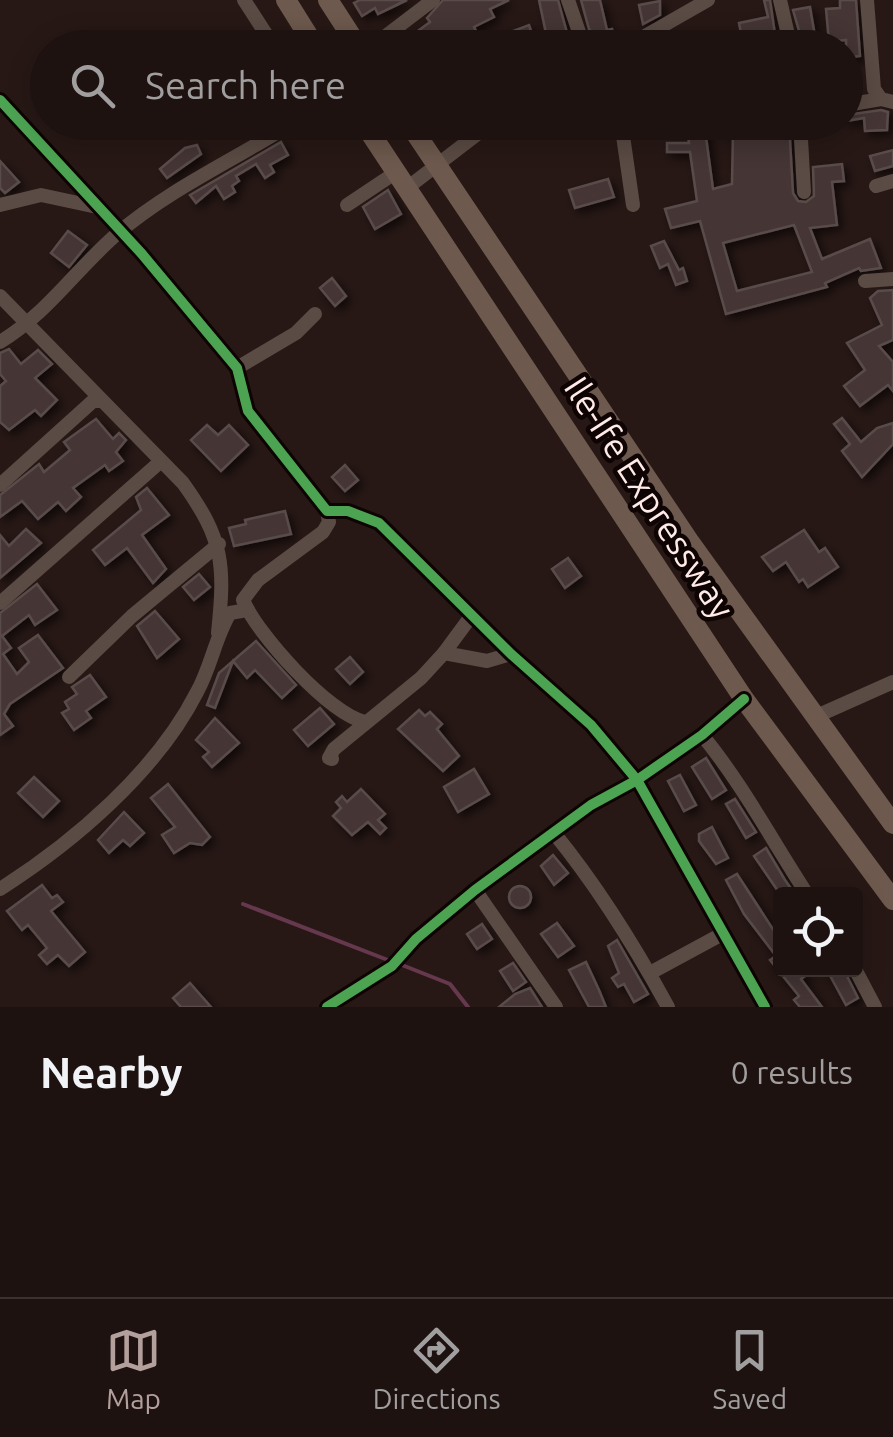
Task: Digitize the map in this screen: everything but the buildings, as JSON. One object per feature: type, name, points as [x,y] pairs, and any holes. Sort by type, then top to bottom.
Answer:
[{"type":"highway","points":[[286,0],[305,30]]},
{"type":"highway","points":[[328,0],[347,30]]},
{"type":"highway","name":"Ile-Ife Expressway","points":[[375,140],[744,698],[893,900]]},
{"type":"highway","name":"Ile-Ife Expressway","points":[[420,140],[689,540],[819,715],[893,824]]},
{"type":"highway","points":[[486,310],[519,288]]},
{"type":"street","points":[[244,0],[263,30]]},
{"type":"street","points":[[394,30],[433,0]]},
{"type":"street","points":[[568,0],[571,18],[580,30]]},
{"type":"street","points":[[656,30],[708,0]]},
{"type":"street","points":[[780,0],[787,30]]},
{"type":"street","points":[[867,0],[874,89],[887,101]]},
{"type":"street","points":[[0,100],[30,133]]},
{"type":"street","points":[[36,140],[121,230],[237,368],[248,412],[327,511],[329,522],[323,532],[258,580],[243,600],[247,610],[328,703],[349,719],[364,722]]},
{"type":"street","points":[[0,342],[29,325],[121,230],[264,140]]},
{"type":"street","points":[[348,205],[435,164],[469,140]]},
{"type":"street","points":[[623,140],[634,205]]},
{"type":"street","points":[[801,140],[804,192]]},
{"type":"street","points":[[876,186],[893,181]]},
{"type":"street","points":[[0,205],[41,195],[98,208]]},
{"type":"street","points":[[866,281],[893,279]]},
{"type":"street","points":[[0,296],[199,506],[219,544],[224,571],[218,633]]},
{"type":"street","points":[[237,368],[296,333],[315,314]]},
{"type":"street","points":[[0,485],[85,408],[100,401]]},
{"type":"street","points":[[0,603],[160,462]]},
{"type":"street","points":[[327,511],[348,512],[379,523],[511,654],[591,725],[638,780],[765,1007]]},
{"type":"street","points":[[69,677],[132,616],[219,544]]},
{"type":"street","points":[[0,889],[102,810],[172,734],[199,690],[218,633],[230,613],[247,610]]},
{"type":"street","points":[[332,760],[329,758],[334,749],[421,678],[472,615]]},
{"type":"street","points":[[444,652],[487,661],[511,654]]},
{"type":"street","points":[[819,715],[893,682]]},
{"type":"street","points":[[327,1007],[392,966],[416,939],[475,890],[591,805],[638,780],[702,735],[744,698]]},
{"type":"street","points":[[702,735],[728,767],[756,818],[802,887]]},
{"type":"street","points":[[554,833],[592,879],[668,1007]]},
{"type":"street","points":[[475,890],[556,1007]]},
{"type":"street","points":[[650,973],[724,933]]},
{"type":"street","points":[[858,977],[875,1007]]},
{"type":"street","points":[[355,988],[360,1007]]},
{"type":"waterway","points":[[243,904],[393,962]]},
{"type":"waterway","points":[[402,965],[450,984],[468,1007]]},
{"type":"cycle path","points":[[0,100],[30,133]]},
{"type":"cycle path","points":[[37,140],[142,254],[237,368],[248,411],[327,511],[348,511],[379,523],[511,654],[591,725],[637,780],[765,1007]]},
{"type":"cycle path","points":[[327,1007],[392,966],[416,939],[475,890],[591,805],[637,780],[702,735],[744,699]]}]
